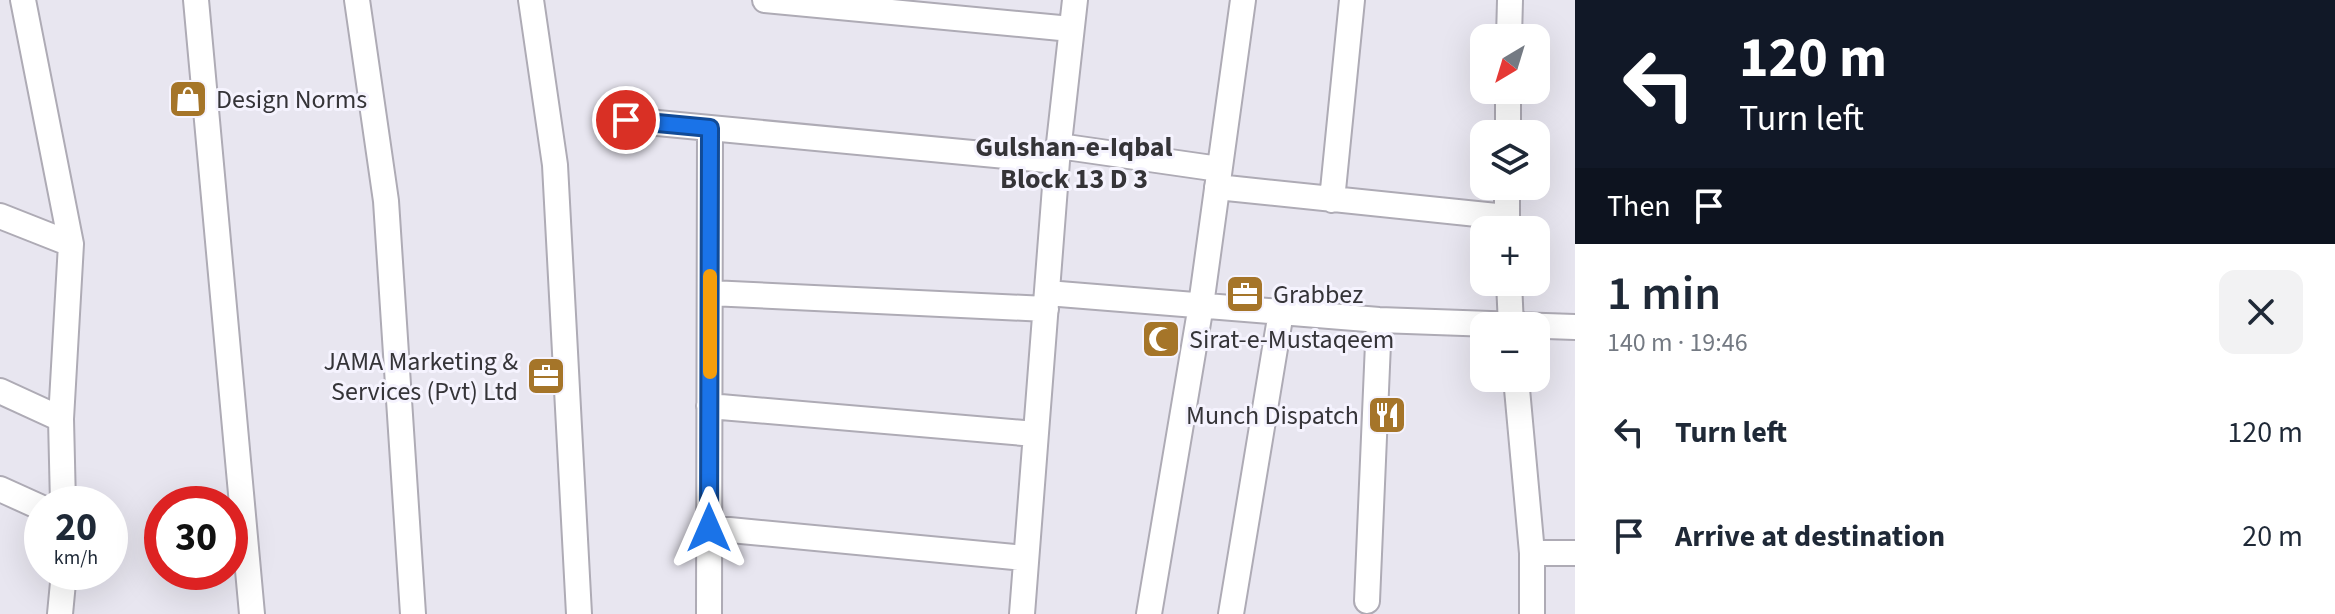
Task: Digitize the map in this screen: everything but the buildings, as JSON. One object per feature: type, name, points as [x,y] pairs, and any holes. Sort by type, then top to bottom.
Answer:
[{"type":"street","points":[[23,0],[71,244],[61,419],[63,486]]},
{"type":"street","points":[[196,0],[252,614]]},
{"type":"street","points":[[357,0],[386,201],[413,614]]},
{"type":"street","points":[[531,0],[555,165],[579,614]]},
{"type":"street","points":[[765,0],[1071,29]]},
{"type":"street","points":[[1022,614],[1058,154],[1075,0]]},
{"type":"street","points":[[1149,614],[1201,305],[1243,0]]},
{"type":"street","points":[[1332,200],[1352,0]]},
{"type":"street","points":[[1509,24],[1510,0]]},
{"type":"street","points":[[626,120],[1058,154],[1218,178],[1332,200],[1470,219]]},
{"type":"street","points":[[709,614],[710,128]]},
{"type":"street","points":[[0,216],[71,244]]},
{"type":"street","points":[[710,293],[1201,305],[1379,320],[1470,323]]},
{"type":"street","points":[[1231,614],[1281,312]]},
{"type":"street","points":[[1367,601],[1379,320]]},
{"type":"street","points":[[1550,326],[1575,327]]},
{"type":"street","points":[[0,391],[61,419]]},
{"type":"street","points":[[1517,392],[1532,553],[1532,614]]},
{"type":"street","points":[[709,406],[1035,434]]},
{"type":"street","points":[[0,489],[24,500]]},
{"type":"street","points":[[709,528],[1024,558]]},
{"type":"street","points":[[1532,553],[1575,553]]},
{"type":"street","points":[[60,614],[62,590]]},
{"type":"slow traffic","points":[[710,276],[710,372]]},
{"type":"place","name":"Design Norms","points":[[188,99]]},
{"type":"place","name":"Grabbez","points":[[1245,294]]},
{"type":"place","name":"Sirat-e-Mustaqeem","points":[[1161,339]]},
{"type":"place","name":"JAMA Marketing & Services (Pvt) Ltd","points":[[546,376]]},
{"type":"place","name":"Munch Dispatch","points":[[1387,415]]},
{"type":"district","name":"Gulshan-e-Iqbal Block 13 D 3","points":[[1074,162]]},
{"type":"route","points":[[626,120],[710,128],[709,528]]}]
